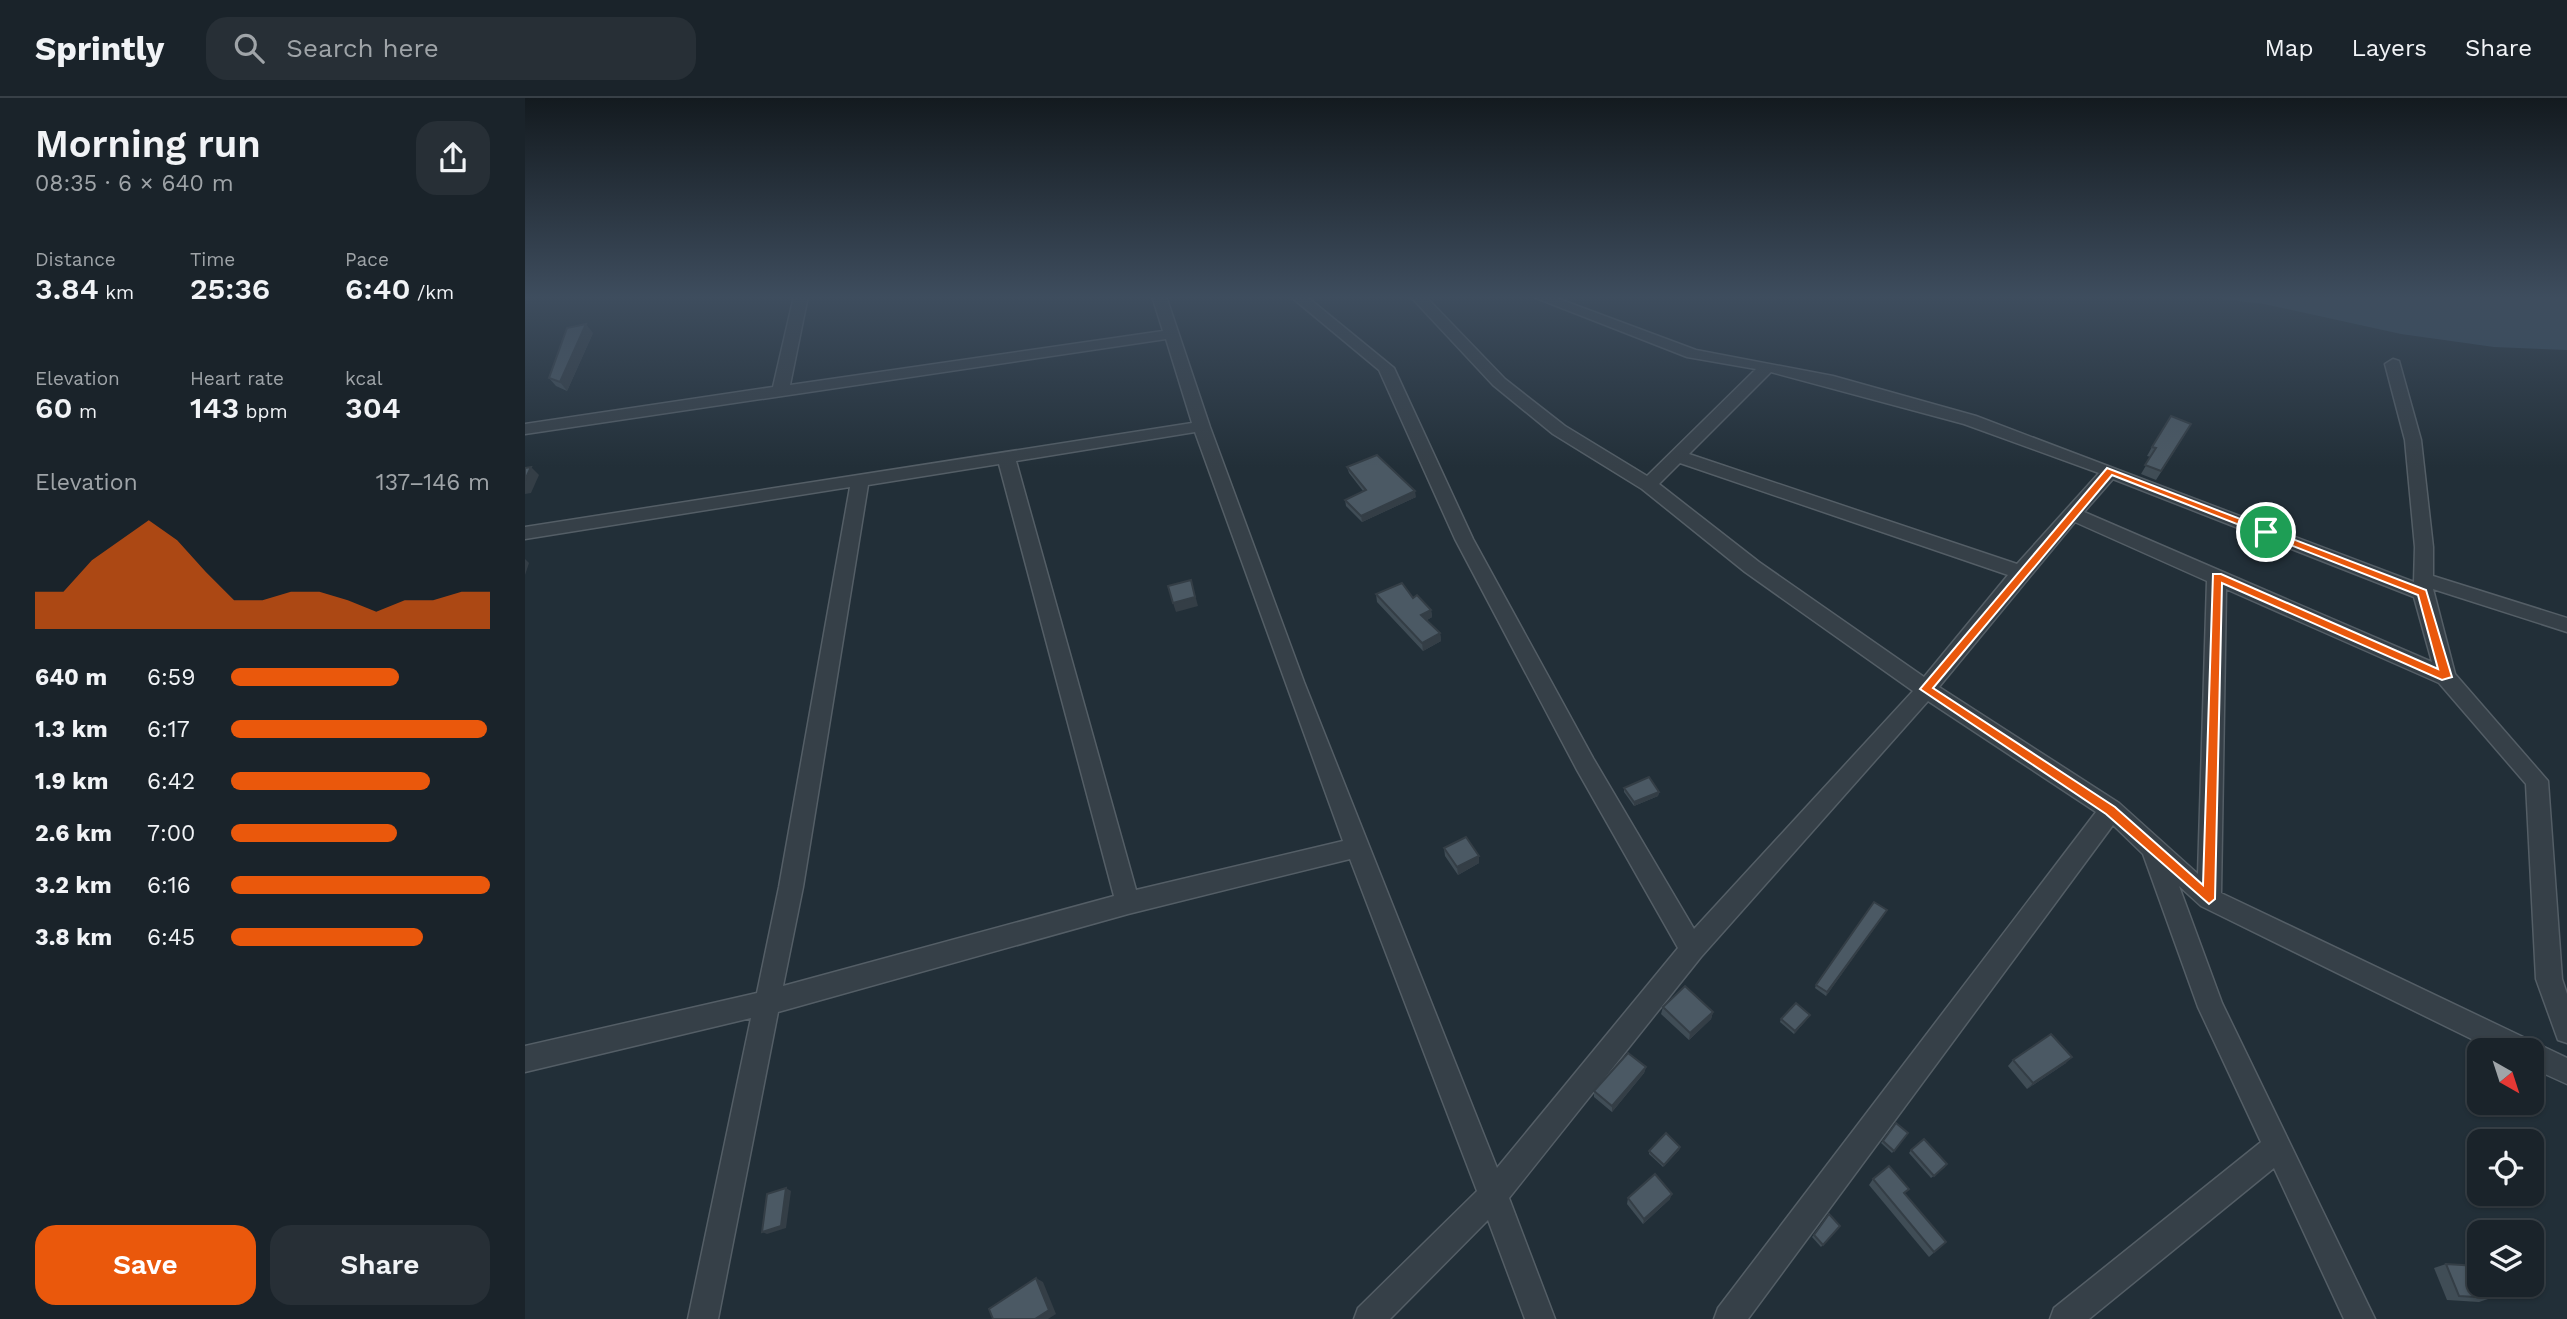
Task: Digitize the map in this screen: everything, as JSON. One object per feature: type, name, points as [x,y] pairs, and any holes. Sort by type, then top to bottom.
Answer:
[{"type":"street","points":[[781,390],[789,353]]},
{"type":"street","points":[[525,429],[781,390],[1060,353]]},
{"type":"street","points":[[1178,353],[1356,848],[1541,1319]]},
{"type":"street","points":[[1368,353],[1387,368],[1464,539],[1585,764],[1692,949]]},
{"type":"street","points":[[1471,353],[1499,383],[1559,430],[1647,485],[1752,567],[1926,689],[2111,810],[2209,899],[2497,1038]]},
{"type":"street","points":[[1690,353],[1768,366],[1957,416],[2423,586],[2567,625]]},
{"type":"street","points":[[2393,364],[2413,440],[2424,548],[2423,586],[2446,677]]},
{"type":"street","points":[[1647,485],[1768,366]]},
{"type":"street","points":[[525,533],[860,478],[1203,426]]},
{"type":"street","points":[[1006,456],[1128,903]]},
{"type":"street","points":[[1678,456],[2021,572]]},
{"type":"street","points":[[1369,1319],[1494,1194],[1692,949],[1926,689],[2021,572],[2110,471]]},
{"type":"street","points":[[703,1319],[770,1002],[860,478]]},
{"type":"street","points":[[2074,515],[2446,677],[2537,781],[2549,979],[2567,1031]]},
{"type":"street","points":[[2209,899],[2217,577]]},
{"type":"street","points":[[1729,1319],[2111,810]]},
{"type":"street","points":[[525,1059],[770,1002],[1128,903],[1356,848]]},
{"type":"street","points":[[2155,852],[2211,1007],[2360,1319]]},
{"type":"street","points":[[2545,1061],[2567,1071]]},
{"type":"street","points":[[2065,1319],[2279,1146]]},
{"type":"building","points":[[558,353],[573,353],[560,382],[549,378]]},
{"type":"building","points":[[2171,416],[2191,424],[2161,471],[2145,465],[2156,448],[2152,447]]},
{"type":"building","points":[[1377,455],[1415,491],[1361,516],[1345,500],[1366,490],[1347,467]]},
{"type":"building","points":[[531,467],[525,480],[525,468]]},
{"type":"building","points":[[1191,580],[1195,597],[1173,603],[1168,586]]},
{"type":"building","points":[[1402,583],[1413,598],[1417,595],[1431,610],[1421,615],[1440,633],[1422,643],[1376,594]]},
{"type":"building","points":[[1649,777],[1659,792],[1634,802],[1624,788]]},
{"type":"building","points":[[1466,837],[1479,856],[1457,867],[1444,848]]},
{"type":"building","points":[[1874,902],[1887,910],[1827,992],[1816,985]]},
{"type":"building","points":[[1685,986],[1713,1012],[1690,1033],[1663,1007]]},
{"type":"building","points":[[1796,1003],[1810,1015],[1795,1031],[1781,1019]]},
{"type":"building","points":[[2051,1034],[2072,1057],[2033,1083],[2013,1060]]},
{"type":"building","points":[[1628,1053],[1646,1067],[1612,1106],[1594,1091]]},
{"type":"building","points":[[1896,1123],[1908,1133],[1894,1151],[1883,1141]]},
{"type":"building","points":[[1666,1133],[1680,1147],[1664,1165],[1649,1151]]},
{"type":"building","points":[[1924,1139],[1947,1164],[1934,1176],[1911,1150]]},
{"type":"building","points":[[1889,1166],[1909,1189],[1904,1193],[1946,1242],[1934,1252],[1873,1179]]},
{"type":"building","points":[[1655,1174],[1672,1194],[1644,1219],[1628,1198]]},
{"type":"building","points":[[786,1188],[781,1226],[762,1232],[767,1194]]},
{"type":"building","points":[[1829,1214],[1840,1226],[1823,1245],[1814,1235]]},
{"type":"building","points":[[2446,1264],[2467,1265],[2467,1296],[2459,1296]]},
{"type":"building","points":[[1036,1278],[1049,1310],[1035,1319],[993,1319],[989,1309]]},
{"type":"route","points":[[2110,471],[2266,532],[2423,593],[2446,677],[2217,577],[2209,899],[2111,810],[1926,689],[2021,572],[2110,471]]}]
